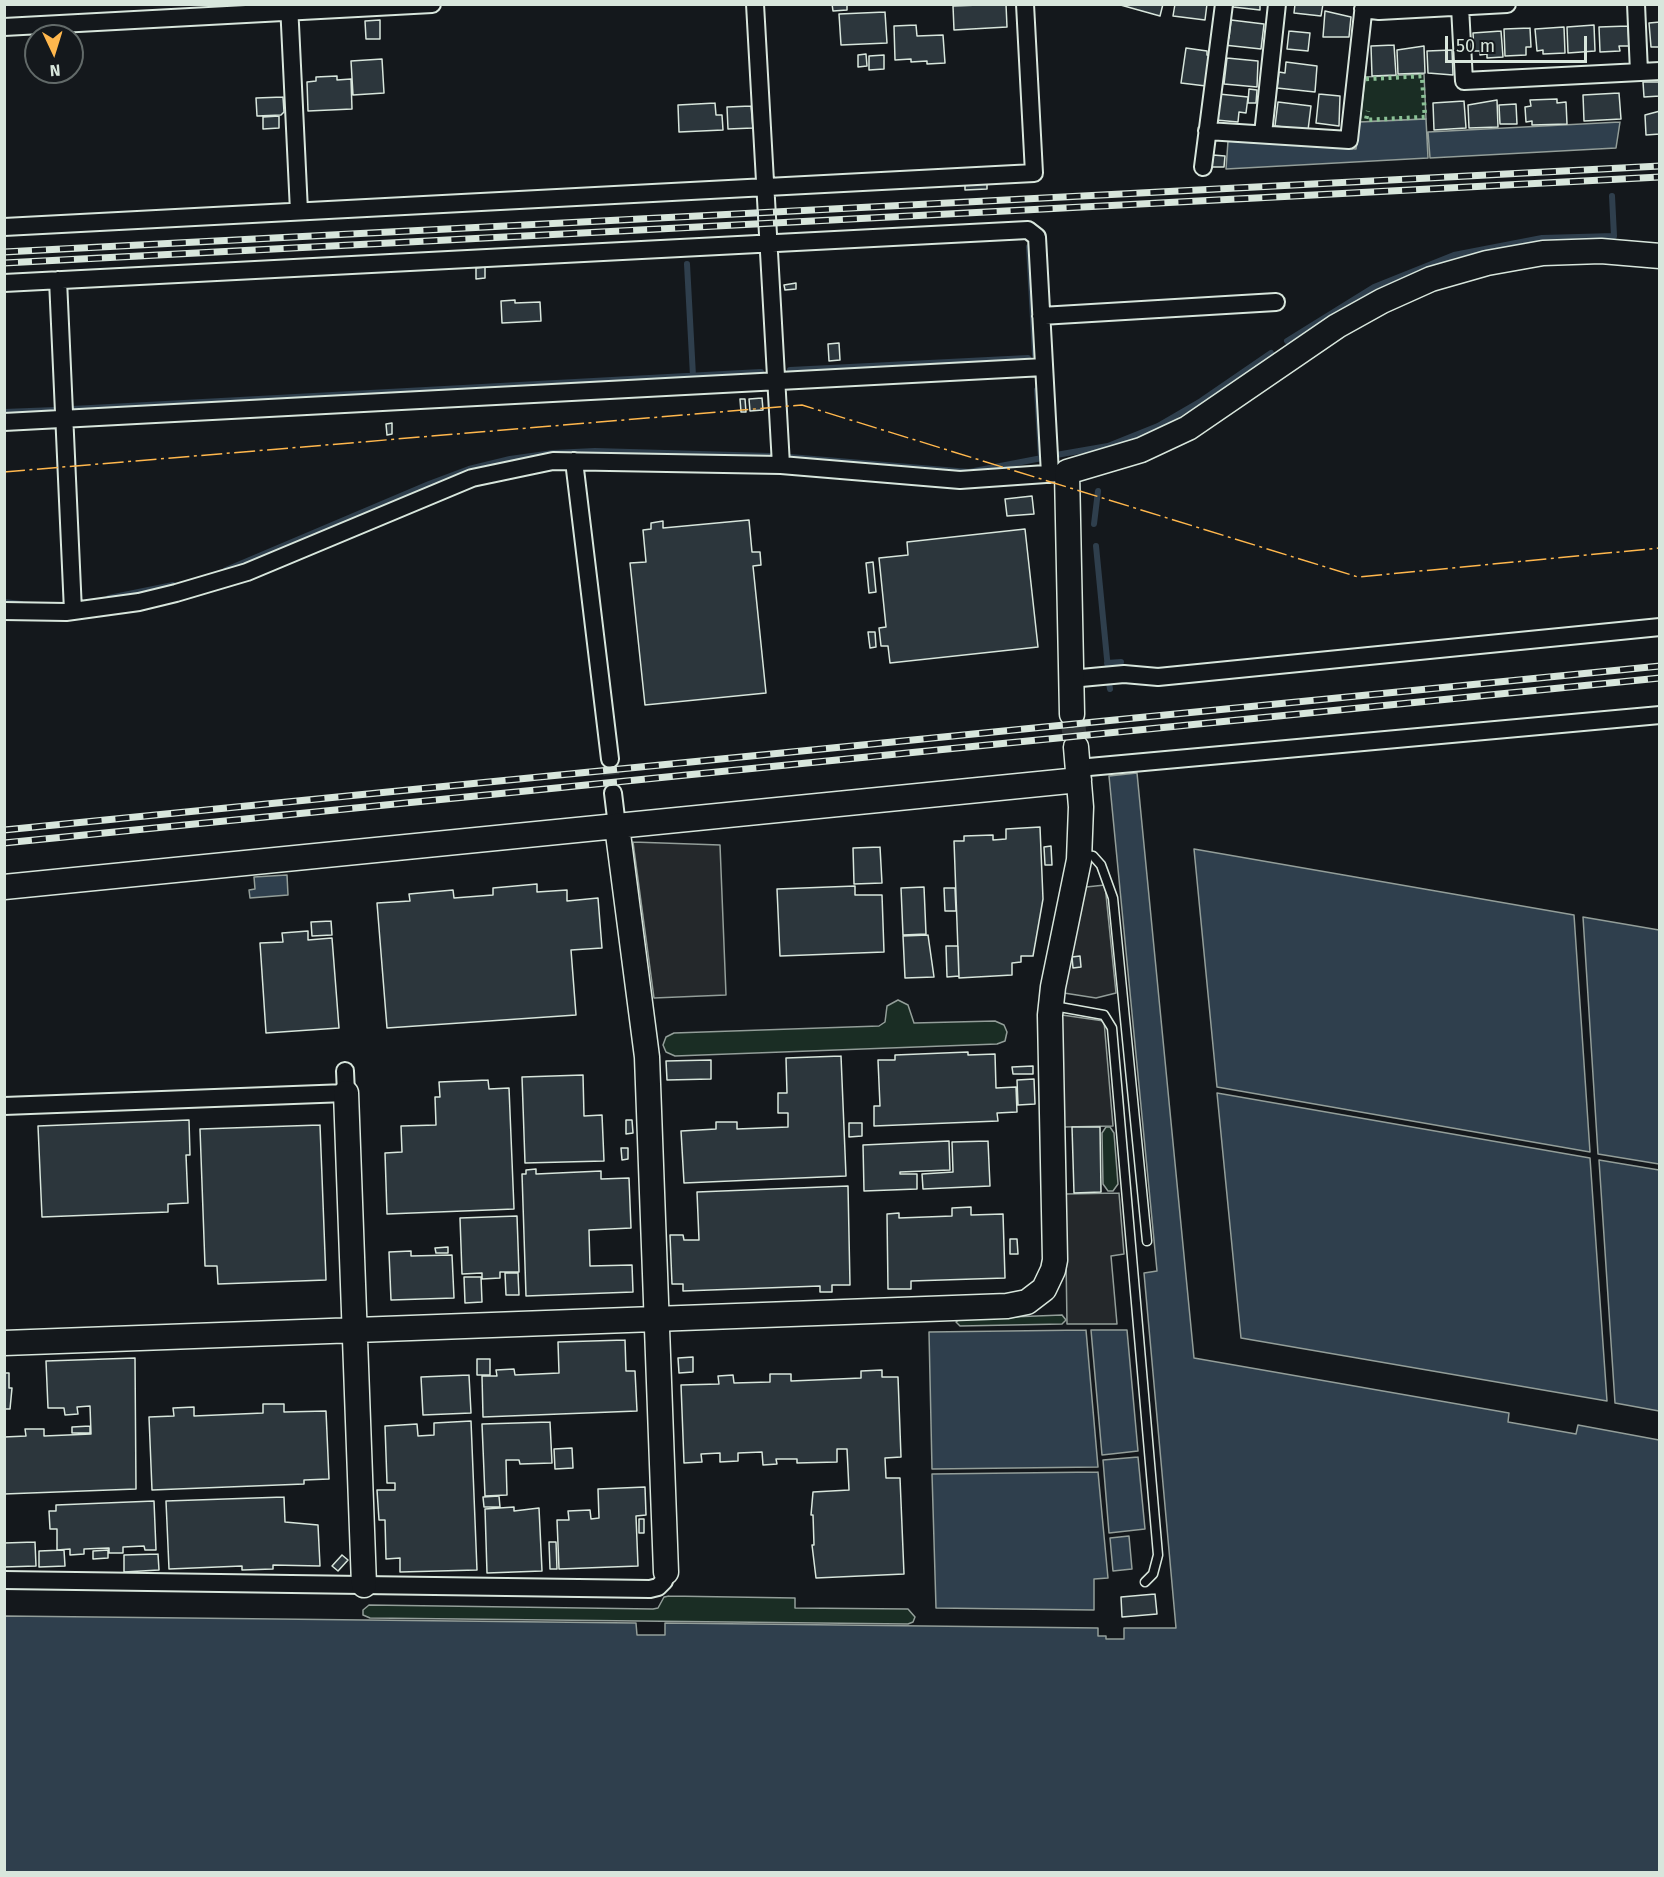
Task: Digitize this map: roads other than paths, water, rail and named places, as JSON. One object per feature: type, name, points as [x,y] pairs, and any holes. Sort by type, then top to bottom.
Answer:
[{"type":"street","points":[[4,27],[289,8],[432,4]]},
{"type":"street","points":[[755,4],[781,465]]},
{"type":"street","points":[[4,227],[1034,173],[1025,4]]},
{"type":"street","points":[[1203,167],[1224,4]]},
{"type":"street","points":[[1263,134],[1277,4]]},
{"type":"street","points":[[1207,131],[1349,140],[1364,7],[1379,11],[1508,4]]},
{"type":"street","points":[[1636,4],[1639,72]]},
{"type":"street","points":[[1460,7],[1464,81],[1659,71]]},
{"type":"street","points":[[289,8],[300,211]]},
{"type":"street","points":[[4,283],[1028,230],[1037,237],[1044,367],[1071,583],[1072,714]]},
{"type":"street","points":[[4,611],[45,613],[73,611],[140,602],[212,584],[281,558],[472,478],[512,467],[574,461],[781,465],[960,480],[1059,473],[1133,453],[1180,432],[1209,415],[1337,326],[1389,297],[1431,279],[1486,263],[1543,254],[1601,251],[1659,256]]},
{"type":"street","points":[[58,280],[73,611]]},
{"type":"street","points":[[1041,316],[1276,302]]},
{"type":"street","points":[[4,423],[1044,367]]},
{"type":"street","points":[[574,461],[610,759]]},
{"type":"street","points":[[1070,679],[1124,674],[1158,677],[1659,627]]},
{"type":"street","points":[[4,887],[616,826],[1078,765],[1659,715]]},
{"type":"street","points":[[4,1343],[1007,1306],[1027,1302],[1036,1296],[1050,1280],[1055,1260],[1051,1006],[1079,854],[1078,765]]},
{"type":"street","points":[[4,1580],[650,1589],[658,1587],[664,1581],[666,1572],[645,1033],[613,793]]},
{"type":"street","points":[[4,1106],[345,1082],[364,1585]]},
{"type":"lane","points":[[1079,854],[1093,856],[1101,865],[1113,898],[1147,1241]]},
{"type":"lane","points":[[1051,1006],[1104,1015],[1112,1028],[1158,1555],[1153,1574],[1145,1582]]},
{"type":"water","points":[[1426,119],[1428,158],[1226,169],[1228,141],[1356,149],[1360,122]]},
{"type":"water","points":[[1620,122],[1616,148],[1430,158],[1428,132]]},
{"type":"water","points":[[1137,773],[1194,1358],[1509,1413],[1508,1422],[1576,1434],[1578,1425],[1659,1440],[1659,1872],[5,1872],[5,1616],[636,1623],[637,1635],[665,1635],[665,1623],[1098,1628],[1098,1636],[1106,1636],[1106,1639],[1124,1639],[1124,1628],[1176,1628],[1144,1273],[1157,1271],[1109,776]]},
{"type":"water","points":[[1194,849],[1574,915],[1590,1152],[1217,1087]]},
{"type":"water","points":[[287,875],[288,895],[250,898],[249,890],[255,889],[254,877]]},
{"type":"water","points":[[1583,917],[1659,930],[1659,1164],[1598,1154]]},
{"type":"water","points":[[1217,1093],[1590,1158],[1607,1401],[1241,1338]]},
{"type":"water","points":[[1599,1160],[1659,1170],[1659,1411],[1615,1403]]},
{"type":"water","points":[[1086,1330],[1098,1467],[932,1469],[929,1332]]},
{"type":"water","points":[[1091,1330],[1127,1330],[1138,1451],[1102,1455]]},
{"type":"water","points":[[1138,1457],[1145,1529],[1109,1533],[1103,1460]]},
{"type":"water","points":[[1098,1472],[1108,1578],[1094,1579],[1094,1610],[936,1608],[932,1474]]},
{"type":"water","points":[[1129,1536],[1132,1569],[1113,1571],[1110,1538]]},
{"type":"waterway","points":[[1287,341],[1374,287],[1454,255],[1542,238],[1614,236],[1612,196]]},
{"type":"waterway","points":[[1029,247],[1035,355]]},
{"type":"waterway","points":[[687,264],[693,376]]},
{"type":"waterway","points":[[1056,455],[1108,446],[1158,426],[1201,401],[1271,353]]},
{"type":"waterway","points":[[790,370],[1028,358]]},
{"type":"waterway","points":[[72,409],[761,372]]},
{"type":"waterway","points":[[1037,390],[1041,458]]},
{"type":"waterway","points":[[4,412],[55,410]]},
{"type":"waterway","points":[[226,570],[429,484],[469,469],[510,459],[553,453],[595,451],[770,456]]},
{"type":"waterway","points":[[790,457],[969,472],[1042,458]]},
{"type":"waterway","points":[[1094,524],[1098,491]]},
{"type":"waterway","points":[[1096,546],[1108,669]]},
{"type":"waterway","points":[[109,598],[173,585]]},
{"type":"waterway","points":[[4,602],[21,604]]},
{"type":"waterway","points":[[1107,663],[1121,662]]},
{"type":"waterway","points":[[1109,683],[1110,689]]},
{"type":"tunnel","points":[[1072,714],[1076,747]]},
{"type":"tunnel","points":[[610,759],[613,793]]},
{"type":"railway","points":[[4,252],[1660,166]]},
{"type":"railway","points":[[4,263],[1660,177]]},
{"type":"railway","points":[[4,830],[1660,666]]},
{"type":"railway","points":[[4,843],[1660,678]]}]
